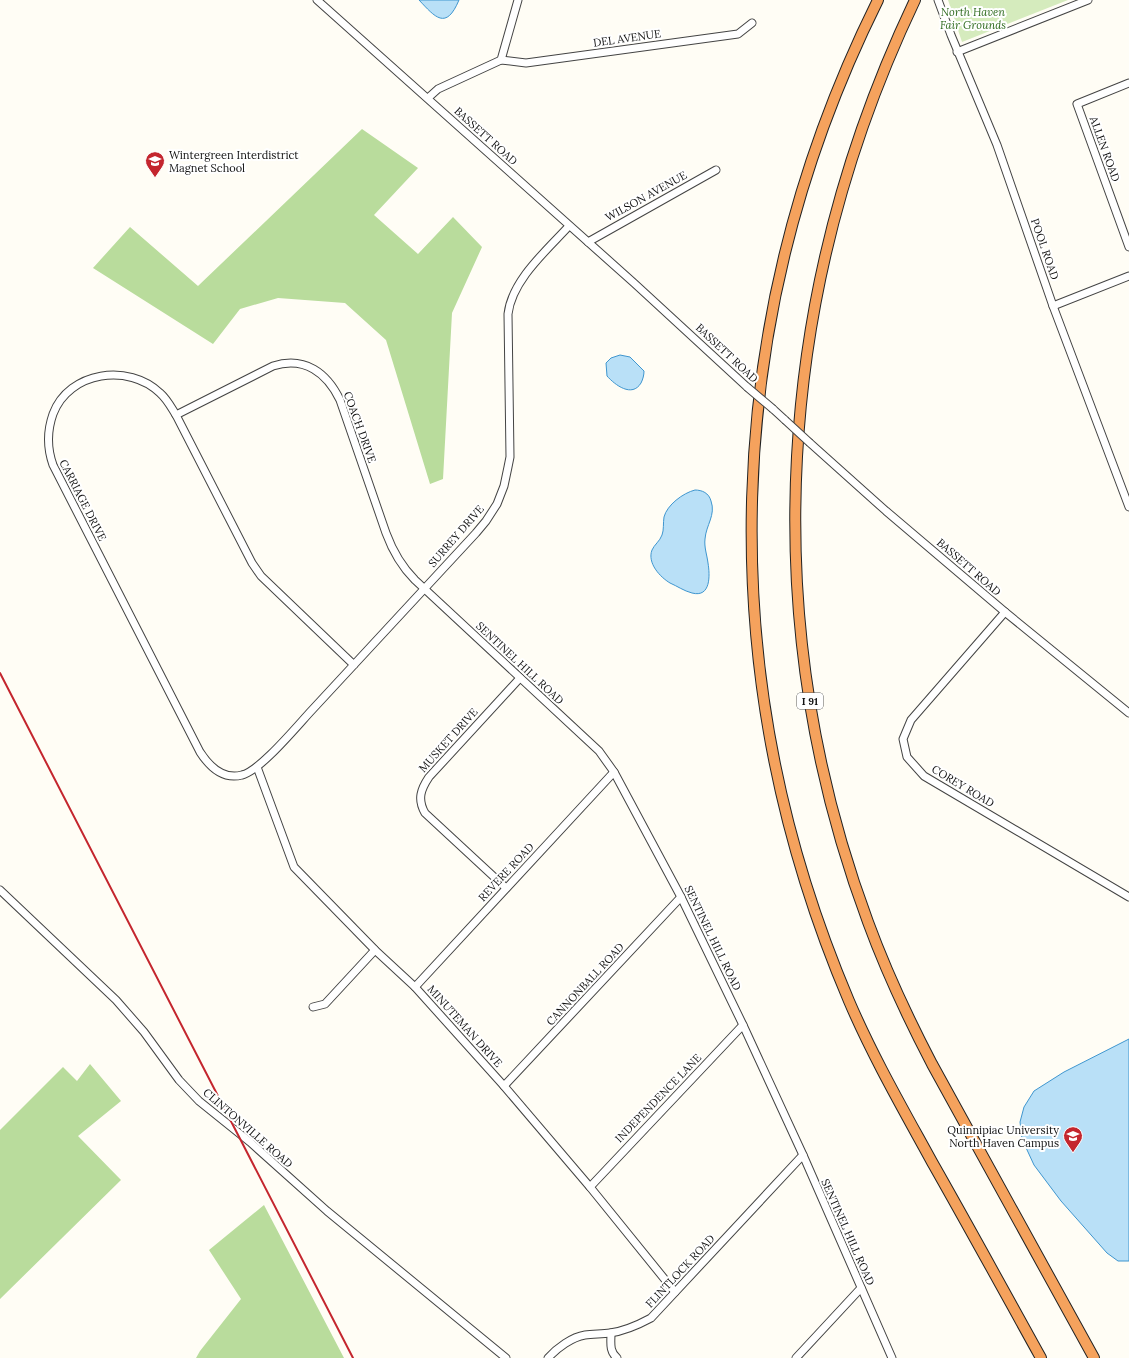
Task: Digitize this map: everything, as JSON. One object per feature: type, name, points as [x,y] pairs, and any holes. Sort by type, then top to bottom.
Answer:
[{"type":"highway","points":[[878,0],[837,90],[812,159],[784,254],[768,333],[756,421],[752,507],[753,581],[761,678],[770,739],[787,816],[809,894],[839,975],[861,1027],[886,1078],[1041,1358]]},
{"type":"highway","name":"I 91","points":[[915,0],[878,85],[851,161],[827,245],[811,327],[800,408],[796,495],[796,557],[804,659],[817,739],[837,826],[859,897],[887,969],[908,1017],[932,1064],[1094,1358]]},
{"type":"street","name":"BASSETT ROAD","points":[[317,0],[428,98],[886,511],[1005,612],[1129,713]]},
{"type":"street","points":[[428,98],[438,89],[501,60],[518,0]]},
{"type":"street","name":"POOL ROAD","points":[[938,0],[957,52],[997,145],[1053,306],[1129,507]]},
{"type":"street","points":[[957,52],[1088,0]]},
{"type":"street","name":"DEL AVENUE","points":[[501,60],[526,63],[738,34],[752,23]]},
{"type":"street","name":"ALLEN ROAD","points":[[1129,84],[1077,104],[1129,247]]},
{"type":"street","name":"WILSON AVENUE","points":[[588,242],[716,170]]},
{"type":"street","name":"SURREY DRIVE","points":[[257,767],[354,665],[486,521],[501,495],[510,457],[508,314],[511,299],[522,278],[569,226]]},
{"type":"street","points":[[1053,306],[1129,276]]},
{"type":"street","name":"COACH DRIVE","points":[[176,415],[273,366],[290,362],[310,367],[320,373],[330,382],[340,400],[393,552],[406,570],[424,589]]},
{"type":"street","name":"CARRIAGE DRIVE","points":[[257,767],[241,776],[225,775],[205,760],[53,465],[48,452],[48,440],[53,414],[59,402],[76,386],[99,376],[120,374],[142,380],[161,393],[168,401],[176,415],[252,563],[261,576],[354,665]]},
{"type":"street","name":"SENTINEL HILL ROAD","points":[[424,589],[599,751],[614,772],[682,897],[743,1025],[803,1155],[892,1358]]},
{"type":"street","name":"COREY ROAD","points":[[1005,612],[911,720],[903,739],[907,757],[924,776],[1129,897]]},
{"type":"street","name":"MUSKET DRIVE","points":[[506,888],[425,813],[421,806],[420,792],[430,777],[520,678]]},
{"type":"street","name":"MINUTEMAN DRIVE","points":[[257,767],[294,867],[375,950],[415,987],[504,1086],[590,1187],[676,1292]]},
{"type":"street","name":"REVERE ROAD","points":[[415,987],[614,772]]},
{"type":"street","name":"CLINTONVILLE ROAD","points":[[0,890],[116,1000],[144,1032],[179,1080],[199,1101],[250,1142],[327,1211],[506,1358]]},
{"type":"street","name":"CANNONBALL ROAD","points":[[504,1086],[682,897]]},
{"type":"street","points":[[313,1007],[325,1004],[375,950]]},
{"type":"street","name":"INDEPENDENCE LANE","points":[[590,1187],[743,1025]]},
{"type":"street","name":"FLINTLOCK ROAD","points":[[548,1358],[566,1343],[583,1336],[611,1333],[637,1326],[651,1318],[803,1155]]},
{"type":"street","points":[[796,1358],[861,1288]]},
{"type":"street","points":[[611,1333],[610,1347],[614,1355],[618,1358]]},
{"type":"green space","name":"North Haven Fair Grounds","points":[[948,0],[1068,0],[962,42]]},
{"type":"green space","points":[[362,129],[418,168],[374,215],[418,254],[453,217],[482,247],[452,313],[443,479],[430,484],[386,340],[345,303],[278,298],[240,309],[213,344],[93,268],[130,227],[198,286]]},
{"type":"green space","points":[[90,1064],[121,1101],[78,1136],[121,1180],[0,1299],[0,1130],[63,1067],[77,1081]]},
{"type":"green space","points":[[264,1205],[344,1358],[196,1358],[241,1299],[209,1250]]},
{"type":"water","points":[[419,0],[459,0],[450,15],[445,18],[440,18],[430,12]]},
{"type":"water","points":[[620,355],[630,357],[644,371],[641,383],[633,390],[628,390],[619,386],[607,376],[606,363],[611,358]]},
{"type":"water","points":[[695,490],[703,491],[707,494],[710,498],[712,506],[712,515],[705,542],[709,579],[706,589],[698,594],[686,591],[670,583],[655,569],[651,560],[652,550],[662,535],[664,517],[668,508],[681,497]]},
{"type":"water","points":[[1129,1039],[1129,1261],[1118,1261],[1107,1253],[1061,1201],[1034,1165],[1022,1139],[1020,1122],[1024,1107],[1034,1091],[1064,1072]]},
{"type":"railway","points":[[0,673],[353,1358]]},
{"type":"place","name":"Wintergreen Interdistrict Magnet School","points":[[155,178]]},
{"type":"place","name":"Quinnipiac University North Haven Campus","points":[[1073,1153]]}]
